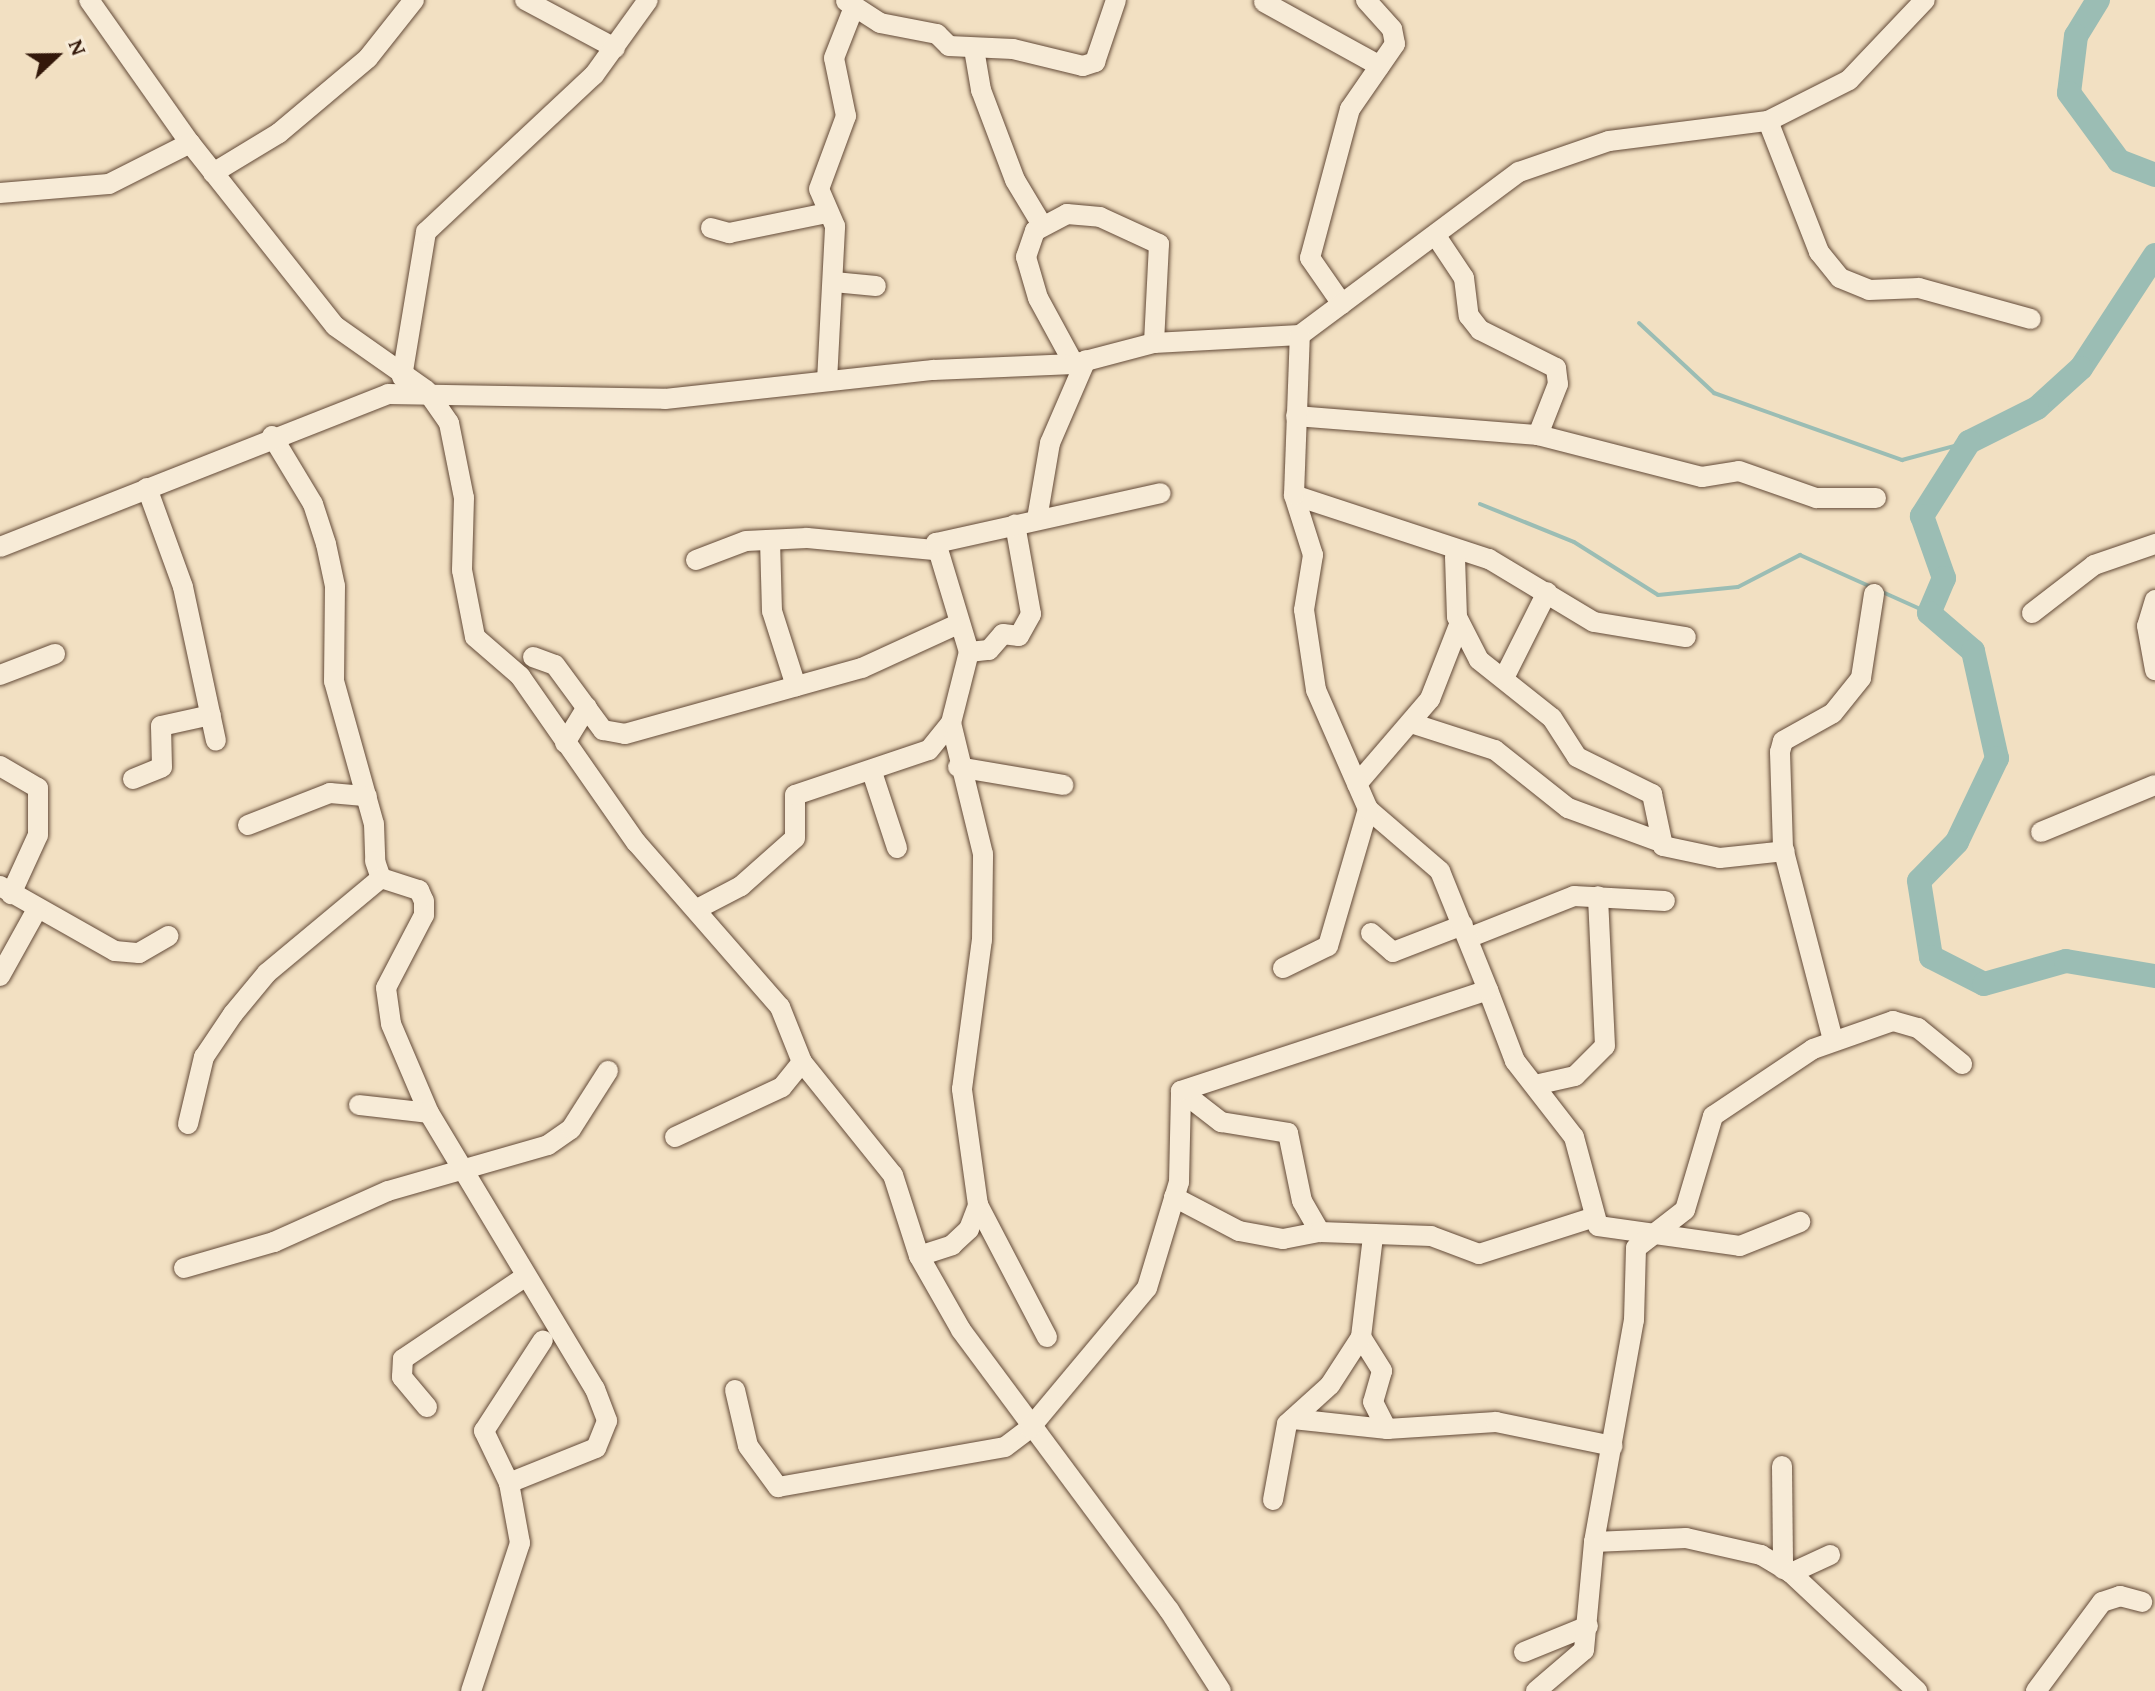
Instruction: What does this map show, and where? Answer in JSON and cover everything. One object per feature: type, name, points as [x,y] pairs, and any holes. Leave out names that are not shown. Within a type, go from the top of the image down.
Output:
[{"type":"street","points":[[89,0],[190,143],[335,326],[402,377],[426,390],[449,423],[464,498],[462,570],[475,637],[520,676],[636,842],[780,1007],[802,1062],[893,1175],[919,1256],[1030,1428],[1169,1610],[1221,1691]]},
{"type":"street","points":[[213,173],[279,133],[368,58],[414,0]]},
{"type":"street","points":[[525,0],[615,48]]},
{"type":"street","points":[[402,377],[426,232],[615,48],[648,0]]},
{"type":"street","points":[[827,381],[835,226],[819,189],[846,116],[834,58],[850,4],[880,23],[974,49],[1091,66],[1116,0]]},
{"type":"street","points":[[1342,304],[1316,275],[1312,243],[1350,109],[1380,66],[1396,36],[1372,8],[1392,0]]},
{"type":"street","points":[[0,547],[352,405],[426,390],[665,399],[827,381],[1080,362],[1154,343],[1300,335],[1519,172],[1573,150],[1768,121],[1849,80],[1925,0]]},
{"type":"street","points":[[1264,2],[1380,66]]},
{"type":"street","points":[[974,49],[981,90],[1015,180],[1042,225]]},
{"type":"street","points":[[1768,121],[1819,252],[1840,278],[1869,290],[1919,288],[1978,300],[2031,319]]},
{"type":"street","points":[[0,193],[109,184],[190,143]]},
{"type":"street","points":[[711,228],[729,233],[827,213]]},
{"type":"street","points":[[1037,519],[1050,443],[1080,362],[1029,269],[1028,241],[1042,225],[1088,213],[1159,244],[1154,343]]},
{"type":"street","points":[[1436,236],[1464,278],[1469,316],[1480,330],[1556,368],[1558,384],[1538,435]]},
{"type":"street","points":[[834,282],[876,286]]},
{"type":"street","points":[[1300,335],[1294,495],[1313,555],[1304,610],[1307,658],[1368,809],[1435,863],[1466,932],[1515,1061],[1574,1137],[1592,1218],[1606,1229],[1740,1246],[1800,1222]]},
{"type":"street","points":[[1296,416],[1538,435],[1702,477],[1739,471],[1816,498],[1876,498]]},
{"type":"street","points":[[272,436],[313,504],[326,544],[338,705],[367,796],[381,878]]},
{"type":"street","points":[[147,488],[183,587],[216,741]]},
{"type":"street","points":[[934,550],[945,537],[1161,493]]},
{"type":"street","points":[[1294,495],[1489,559],[1619,631],[1686,637]]},
{"type":"street","points":[[969,652],[989,650],[1003,634],[1019,636],[1031,614],[1015,524]]},
{"type":"street","points":[[696,560],[770,540],[934,550]]},
{"type":"street","points":[[770,540],[772,611],[796,686]]},
{"type":"street","points":[[2032,613],[2094,565],[2155,544]]},
{"type":"street","points":[[934,550],[969,652],[951,723],[958,767],[983,854],[982,940],[962,1089],[978,1205],[1047,1337]]},
{"type":"street","points":[[1357,784],[1430,699],[1459,625],[1455,557]]},
{"type":"street","points":[[1504,678],[1547,592]]},
{"type":"street","points":[[1833,1040],[1785,851],[1781,745],[1821,723],[1856,685],[1874,594]]},
{"type":"street","points":[[2155,600],[2151,637],[2155,670]]},
{"type":"street","points":[[533,657],[555,665],[603,730],[625,734],[881,662],[958,624]]},
{"type":"street","points":[[1459,625],[1479,660],[1563,730],[1577,757],[1652,794],[1663,817],[1661,842]]},
{"type":"street","points":[[0,675],[55,654]]},
{"type":"street","points":[[565,743],[587,707]]},
{"type":"street","points":[[133,779],[162,767],[161,726],[211,715]]},
{"type":"street","points":[[697,909],[741,886],[795,838],[795,795],[872,772],[929,750],[951,723]]},
{"type":"street","points":[[1411,723],[1495,750],[1568,808],[1661,842],[1707,857],[1785,851]]},
{"type":"street","points":[[0,766],[38,788],[38,835],[6,890],[36,911],[115,951],[139,953],[168,936]]},
{"type":"street","points":[[958,767],[1063,785]]},
{"type":"street","points":[[872,772],[897,848]]},
{"type":"street","points":[[2041,832],[2155,785]]},
{"type":"street","points":[[248,825],[330,793],[367,796]]},
{"type":"street","points":[[1283,968],[1328,946],[1368,809]]},
{"type":"street","points":[[381,878],[419,890],[424,901],[424,915],[386,988],[391,1024],[429,1113],[523,1278],[595,1389],[608,1430],[596,1448],[509,1483]]},
{"type":"street","points":[[188,1124],[204,1057],[233,1014],[267,973],[381,878]]},
{"type":"street","points":[[1535,1085],[1575,1076],[1605,1046],[1598,896]]},
{"type":"street","points":[[1371,933],[1393,952],[1466,932],[1539,906],[1598,896],[1665,901]]},
{"type":"street","points":[[0,976],[36,911]]},
{"type":"street","points":[[1181,1091],[1488,990]]},
{"type":"street","points":[[1536,1691],[1579,1658],[1588,1626],[1594,1542],[1634,1320],[1636,1248],[1646,1235],[1685,1210],[1713,1116],[1833,1040],[1907,1024],[1962,1064]]},
{"type":"street","points":[[675,1137],[782,1087],[802,1062]]},
{"type":"street","points":[[184,1268],[274,1242],[388,1191],[464,1174],[548,1145],[571,1129],[608,1071]]},
{"type":"street","points":[[735,1390],[748,1446],[778,1487],[917,1457],[993,1451],[1030,1428],[1147,1288],[1174,1197],[1181,1091]]},
{"type":"street","points":[[1181,1091],[1221,1122],[1288,1133],[1302,1201],[1320,1232]]},
{"type":"street","points":[[359,1105],[429,1113]]},
{"type":"street","points":[[1174,1197],[1239,1231],[1283,1239],[1320,1232],[1373,1237],[1431,1236],[1493,1254],[1592,1218]]},
{"type":"street","points":[[919,1256],[952,1245],[978,1205]]},
{"type":"street","points":[[1273,1500],[1293,1419],[1330,1385],[1361,1337],[1373,1237]]},
{"type":"street","points":[[427,1407],[402,1377],[403,1359],[523,1278]]},
{"type":"street","points":[[1361,1337],[1382,1371],[1373,1402],[1387,1429]]},
{"type":"street","points":[[471,1691],[520,1543],[509,1483],[484,1431],[543,1340]]},
{"type":"street","points":[[1293,1419],[1387,1429],[1466,1419],[1613,1446]]},
{"type":"street","points":[[1782,1466],[1787,1571]]},
{"type":"street","points":[[1594,1542],[1735,1545],[1787,1571],[1917,1691]]},
{"type":"street","points":[[1787,1571],[1830,1555]]},
{"type":"street","points":[[2036,1691],[2102,1602],[2120,1596],[2142,1602]]},
{"type":"street","points":[[1524,1652],[1588,1626]]},
{"type":"waterway","points":[[2098,0],[2076,36],[2069,93],[2119,161],[2155,175]]},
{"type":"waterway","points":[[2155,255],[2081,368],[2037,408],[1969,442],[1922,516],[1944,578],[1929,613],[1973,651],[1997,758],[1957,842],[1919,881],[1931,957],[1984,984],[2066,961],[2155,976]]},
{"type":"waterway","points":[[1639,323],[1714,393],[1902,460],[1969,442]]},
{"type":"waterway","points":[[1480,504],[1574,542],[1658,595],[1738,587],[1800,555],[1929,613]]}]
